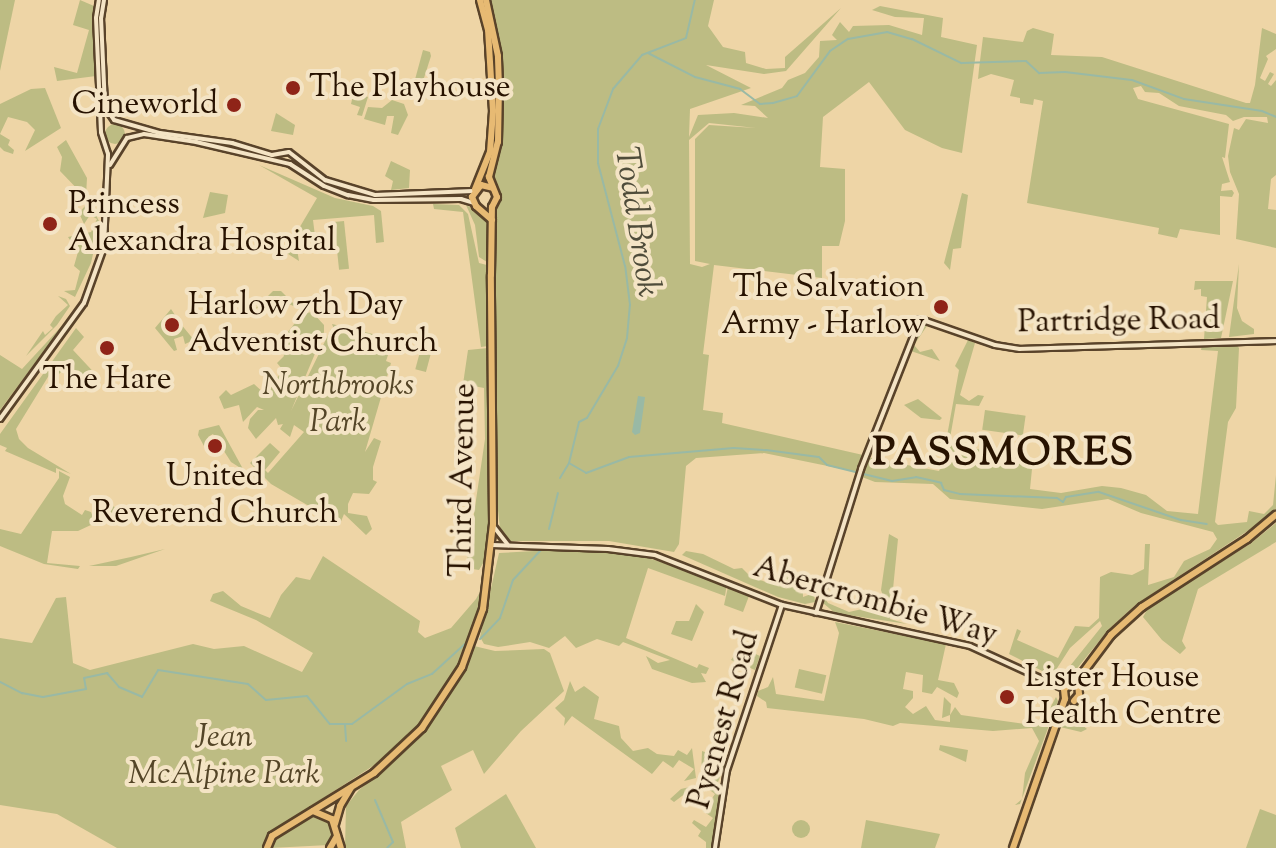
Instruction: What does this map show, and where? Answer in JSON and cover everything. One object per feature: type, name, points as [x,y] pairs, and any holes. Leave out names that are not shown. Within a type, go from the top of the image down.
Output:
[{"type":"main road","points":[[483,0],[498,56],[498,142],[489,177],[497,197],[492,207],[484,209]]},
{"type":"main road","points":[[483,0],[493,111],[490,152],[474,190],[474,203],[484,209],[492,220]]},
{"type":"main road","points":[[474,190],[485,185],[493,188]]},
{"type":"main road","name":"Third Avenue","points":[[267,848],[272,836],[351,788],[410,741],[452,685],[473,641],[483,609],[493,524],[492,207]]},
{"type":"main road","points":[[1013,848],[1064,694],[1074,687],[1111,635],[1141,608],[1247,539],[1276,515]]},
{"type":"main road","points":[[1062,707],[1079,695],[1074,687]]},
{"type":"main road","points":[[1064,694],[1074,701]]},
{"type":"main road","name":"Third Avenue","points":[[335,824],[337,811],[351,788]]},
{"type":"main road","points":[[310,811],[322,812],[335,824],[341,848]]},
{"type":"main road","points":[[330,848],[337,836]]},
{"type":"street","points":[[102,0],[105,107],[114,120],[125,125],[232,143],[272,155],[289,152],[325,180],[384,197],[474,190]]},
{"type":"street","points":[[0,419],[72,323],[94,285],[107,226],[107,145],[102,137],[96,32],[102,0]]},
{"type":"street","points":[[103,127],[114,120]]},
{"type":"street","points":[[125,125],[127,138]]},
{"type":"street","points":[[108,171],[119,146],[127,138],[144,134],[196,142],[290,164],[324,186],[348,195],[461,199],[474,203]]},
{"type":"street","points":[[107,145],[119,146]]},
{"type":"street","points":[[290,164],[294,157]]},
{"type":"street","name":"Partridge Road","points":[[816,613],[861,469],[920,319],[995,345],[1020,349],[1276,341]]},
{"type":"street","points":[[493,524],[508,545]]},
{"type":"street","name":"Abercrombie Way","points":[[492,545],[620,550],[655,555],[782,605],[970,646],[1055,686],[1064,694]]},
{"type":"street","name":"Pyenest Road","points":[[715,848],[727,770],[782,605]]},
{"type":"green space","points":[[0,0],[15,0],[0,71]]},
{"type":"green space","points":[[80,0],[94,6],[96,76],[57,81],[54,67],[77,73],[89,30],[73,25]]},
{"type":"green space","points":[[490,0],[714,0],[708,26],[723,47],[745,52],[746,63],[766,69],[785,68],[785,57],[841,8],[786,71],[764,74],[706,65],[751,88],[690,109],[689,137],[698,115],[734,113],[768,118],[755,106],[741,105],[782,88],[788,80],[805,73],[819,57],[820,41],[837,40],[832,35],[840,22],[849,32],[853,26],[889,25],[922,35],[924,18],[895,17],[872,10],[880,6],[943,18],[941,37],[977,45],[962,153],[942,148],[905,130],[869,82],[823,117],[820,167],[845,169],[845,221],[839,246],[822,246],[822,278],[714,265],[703,354],[709,355],[703,410],[723,413],[722,423],[863,455],[857,472],[764,453],[696,458],[686,466],[679,544],[674,552],[609,541],[506,541],[501,537],[497,502],[495,329],[495,208],[500,197],[493,179],[503,130],[501,47]],"holes":[[[709,123],[756,128],[709,125],[695,139],[695,261],[710,264],[702,267],[690,264],[689,140]]]},
{"type":"green space","points":[[1033,28],[1054,34],[1051,55],[1102,57],[1246,103],[1250,103],[1255,85],[1262,28],[1276,34],[1276,49],[1266,56],[1268,59],[1260,78],[1265,81],[1270,72],[1274,74],[1268,84],[1271,86],[1276,80],[1276,175],[1271,179],[1268,209],[1276,210],[1276,248],[1236,239],[1239,194],[1230,172],[1228,156],[1234,128],[1239,130],[1246,119],[1268,123],[1267,117],[1244,117],[1233,121],[1226,115],[1179,106],[1159,93],[1145,92],[1141,86],[1133,88],[1138,99],[1229,124],[1225,158],[1222,157],[1230,182],[1222,184],[1221,191],[1232,190],[1234,193],[1232,197],[1220,196],[1220,235],[1180,229],[1177,238],[1158,234],[1159,228],[1027,203],[1043,101],[1034,99],[1033,105],[1020,103],[1020,98],[1010,96],[1014,80],[991,74],[978,79],[983,37],[1023,42],[1027,31]]},
{"type":"green space","points":[[423,50],[430,52],[431,56],[417,100],[410,98]]},
{"type":"green space","points":[[45,88],[61,128],[25,151],[35,130],[27,122],[8,117],[0,134],[0,104],[31,89]]},
{"type":"green space","points":[[354,91],[368,97],[362,116],[357,115],[360,107],[351,104]]},
{"type":"green space","points":[[392,100],[404,104],[408,115],[398,135],[391,133],[394,116],[387,116],[385,125],[364,119],[368,107],[382,108]]},
{"type":"green space","points":[[276,113],[295,125],[293,135],[271,131]]},
{"type":"green space","points":[[115,124],[122,127],[125,134],[122,141],[115,144],[108,141],[105,134],[108,127]]},
{"type":"green space","points":[[0,134],[10,140],[8,145],[14,150],[13,154],[0,147]]},
{"type":"green space","points":[[66,140],[87,178],[86,196],[100,223],[91,263],[75,297],[64,291],[75,290],[80,271],[74,266],[78,252],[68,237],[91,232],[97,219],[90,215],[84,224],[79,213],[85,206],[84,196],[60,171],[62,157],[57,147]]},
{"type":"green space","points":[[391,161],[410,170],[409,188],[391,190],[393,181],[385,176]]},
{"type":"green space","points":[[259,165],[335,198],[373,206],[381,211],[384,242],[376,243],[374,215],[313,220],[315,236],[308,237],[308,247],[297,249],[299,261],[285,252],[317,198]]},
{"type":"green space","points":[[210,192],[228,195],[225,213],[203,218]]},
{"type":"green space","points":[[962,193],[968,195],[961,248],[953,249],[950,270],[944,263]]},
{"type":"green space","points":[[433,204],[459,205],[468,214],[479,263],[487,265],[488,346],[481,347],[463,212],[434,209]]},
{"type":"green space","points":[[466,205],[484,215],[487,262],[479,257],[475,225]]},
{"type":"green space","points":[[344,221],[349,269],[339,270],[334,222]]},
{"type":"green space","points":[[1239,264],[1237,308],[1242,321],[1254,329],[1254,334],[1229,337]]},
{"type":"green space","points":[[1195,281],[1233,281],[1221,338],[1204,339],[1207,297],[1201,296],[1201,289],[1194,290]]},
{"type":"green space","points":[[273,291],[281,291],[298,308],[273,297],[253,311]]},
{"type":"green space","points":[[58,296],[66,299],[70,306],[57,325],[26,356],[43,331],[45,335],[53,328],[50,325],[68,305]]},
{"type":"green space","points":[[171,309],[177,318],[166,325],[170,330],[180,323],[194,340],[185,344],[183,336],[174,339],[177,350],[174,351],[155,328]]},
{"type":"green space","name":"Northbrooks Park","points":[[312,312],[324,325],[324,332],[291,411],[331,329],[334,329],[332,324],[385,337],[392,343],[386,361],[391,363],[365,452],[374,438],[381,441],[373,467],[373,480],[377,482],[369,494],[353,493],[348,504],[348,513],[367,516],[372,529],[366,535],[344,514],[340,524],[271,484],[250,463],[270,443],[280,452],[265,470],[268,473],[304,432],[294,425],[290,437],[280,429],[283,424],[278,425],[276,418],[256,439],[248,428],[250,419],[258,410],[264,410],[257,407],[243,422],[239,405],[224,409],[219,397],[226,390],[231,395],[254,384],[265,394],[283,370],[277,363],[284,356],[280,342],[302,314]]},
{"type":"green space","points":[[69,318],[0,410],[0,355],[22,369]]},
{"type":"green space","points":[[926,322],[929,323],[914,345],[920,352],[932,349],[940,361],[911,351],[912,338]]},
{"type":"green space","points":[[76,328],[84,337],[73,350],[101,380],[90,389],[74,377],[61,372],[57,376],[51,372],[16,429],[19,439],[28,448],[71,474],[56,468],[56,473],[5,451],[7,448],[0,445],[0,434]]},
{"type":"green space","points":[[968,340],[975,343],[960,395],[969,401],[978,395],[984,396],[979,406],[956,404],[949,444],[1033,459],[1030,489],[1061,493],[1102,486],[1121,488],[1146,495],[1167,511],[1198,514],[1218,351],[1201,350],[1202,345],[1217,344],[1236,344],[1239,348],[1236,408],[1228,422],[1215,522],[1218,525],[1247,522],[1249,511],[1264,514],[1273,505],[1276,475],[1276,512],[1134,606],[1109,629],[1066,682],[1058,681],[1102,626],[1100,621],[1070,648],[1052,676],[1009,654],[1017,629],[1021,631],[1017,640],[1058,658],[1075,626],[1089,627],[1099,618],[1100,577],[1111,572],[1132,575],[1144,569],[1145,544],[1150,544],[1148,585],[1174,577],[1184,561],[1210,549],[1217,539],[1213,532],[1141,513],[1108,499],[1042,509],[950,499],[933,484],[875,482],[862,477],[870,458],[939,471],[945,454],[936,444],[947,436],[959,370],[955,366]]},
{"type":"green space","points":[[421,348],[432,351],[426,372],[415,369]]},
{"type":"green space","points":[[488,348],[488,534],[485,560],[479,570],[466,568],[485,439],[484,388],[463,384],[468,350]]},
{"type":"green space","points":[[918,399],[942,418],[921,418],[904,405]]},
{"type":"green space","points":[[985,410],[1026,416],[1023,436],[982,430]]},
{"type":"green space","points":[[219,425],[243,469],[231,462],[213,434],[208,437],[211,441],[204,446],[198,435],[199,430]]},
{"type":"green space","points":[[59,471],[70,477],[63,496],[65,504],[82,515],[85,510],[91,512],[94,520],[93,524],[78,531],[52,531],[47,563],[80,566],[78,569],[44,564],[0,546],[0,529],[21,534],[59,478]]},
{"type":"green space","points":[[92,497],[126,512],[126,521],[118,521],[111,514],[105,516],[90,501]]},
{"type":"green space","points":[[1276,523],[1276,542],[1198,589],[1182,641],[1186,648],[1180,654],[1162,640],[1143,617],[1148,608],[1250,544]]},
{"type":"green space","points":[[889,534],[898,539],[890,619],[907,624],[835,613],[823,603],[824,597],[828,603],[849,612],[880,605],[884,599],[881,590]]},
{"type":"green space","points":[[165,549],[116,566],[89,566],[131,557]]},
{"type":"green space","points":[[552,550],[629,552],[727,583],[725,596],[648,568],[626,638],[697,668],[699,664],[709,668],[706,674],[701,673],[706,682],[692,683],[652,669],[646,656],[658,663],[670,660],[623,642],[619,646],[597,639],[576,648],[565,636],[549,648],[530,642],[498,647],[484,644],[480,637],[499,553]]},
{"type":"green space","points":[[686,551],[703,554],[734,569],[742,568],[751,577],[766,582],[787,575],[795,584],[803,582],[803,597],[814,593],[815,602],[805,604],[778,597],[682,555]]},
{"type":"green space","name":"Jean McAlpine Park","points":[[323,556],[420,621],[418,632],[425,638],[451,628],[476,599],[485,583],[473,633],[454,676],[428,717],[390,755],[272,831],[263,848],[117,848],[57,814],[0,805],[0,638],[32,643],[56,598],[66,597],[73,663],[90,670],[193,644],[214,649],[244,646],[302,672],[313,653],[256,620],[210,601],[213,594],[223,591],[241,606],[270,618],[281,595],[296,577],[310,580]]},
{"type":"green space","points":[[728,587],[749,596],[743,612],[724,605]]},
{"type":"green space","points":[[696,604],[704,612],[692,641],[671,634],[676,621],[689,621]]},
{"type":"green space","points":[[835,622],[946,644],[938,680],[954,683],[959,693],[957,698],[937,687],[932,694],[922,692],[923,675],[906,672],[903,689],[913,691],[913,698],[905,707],[913,714],[926,706],[935,720],[950,722],[955,707],[961,715],[1033,725],[1047,714],[1056,697],[1058,701],[1022,798],[1025,773],[1039,741],[1032,728],[993,731],[900,723],[893,726],[864,719],[767,708],[766,702],[757,696],[758,691],[768,687],[773,677],[776,694],[824,701],[839,633]]},
{"type":"green space","points":[[474,646],[495,651],[544,649],[550,653],[564,691],[521,731],[484,774],[473,750],[441,766],[452,790],[401,822],[406,848],[345,848],[346,806],[359,790],[411,745],[446,703]]},
{"type":"green space","points":[[740,647],[760,656],[755,670],[731,660]]},
{"type":"green space","points":[[799,669],[826,675],[822,694],[795,688]]},
{"type":"green space","points":[[570,681],[575,692],[584,686],[599,697],[594,719],[619,726],[621,738],[633,751],[648,748],[657,754],[674,756],[678,750],[687,755],[692,748],[696,778],[684,781],[694,769],[679,760],[673,768],[663,761],[652,774],[572,716],[564,726],[565,718],[555,708],[564,700]]},
{"type":"green space","points":[[944,697],[951,704],[950,715],[942,718]]},
{"type":"green space","points":[[1079,705],[1071,716],[1087,729],[1081,732],[1060,727],[1068,710]]},
{"type":"green space","points":[[940,745],[968,750],[966,762],[939,750]]},
{"type":"green space","points":[[702,751],[713,755],[703,771],[712,780],[727,760],[718,782],[701,777]]},
{"type":"green space","points":[[702,784],[714,787],[719,794],[712,848],[706,848],[706,842],[698,836],[701,831],[692,823],[694,820],[706,827],[713,818],[703,811],[715,794],[707,788],[703,792],[694,787],[674,802],[670,799],[681,789]]},
{"type":"green space","points":[[506,794],[536,848],[461,848],[455,828]]},
{"type":"green space","points":[[1260,809],[1276,815],[1276,848],[1246,848]]},
{"type":"green space","points":[[313,814],[332,823],[335,835],[329,845],[270,848],[275,836]]},
{"type":"green space","points":[[801,820],[810,829],[801,838],[792,829]]},
{"type":"green space","points":[[866,820],[940,834],[935,848],[861,848]]},
{"type":"shaded area","points":[[638,396],[645,397],[640,433],[635,435],[632,432]]},
{"type":"waterway","name":"Todd Brook","points":[[560,478],[569,463],[579,422],[587,418],[618,366],[627,338],[630,305],[625,266],[598,163],[598,129],[613,89],[642,55],[686,38],[695,0]]},
{"type":"waterway","points":[[648,53],[695,77],[740,89],[760,104],[773,103],[797,96],[830,51],[848,39],[887,32],[912,39],[961,63],[1026,61],[1039,73],[1065,72],[1132,80],[1184,99],[1262,111],[1276,117]]},
{"type":"waterway","points":[[569,463],[586,473],[629,457],[734,448],[766,450],[819,457],[827,465],[892,481],[916,477],[941,483],[944,490],[960,494],[1057,498],[1063,502],[1066,497],[1099,492],[1181,520],[1207,524]]},
{"type":"waterway","name":"Todd Brook","points":[[549,529],[558,493]]},
{"type":"waterway","points":[[480,639],[500,618],[513,580],[541,550]]},
{"type":"waterway","points":[[0,682],[22,693],[43,697],[86,689],[84,678],[107,673],[119,687],[142,697],[158,670],[248,684],[266,700],[307,696],[330,724],[352,724],[407,684],[432,674],[467,642]]},
{"type":"waterway","points":[[345,725],[346,741]]},
{"type":"waterway","points":[[375,800],[393,842],[387,848]]},
{"type":"place","name":"The Playhouse","points":[[293,88]]},
{"type":"place","name":"Cineworld","points":[[234,105]]},
{"type":"place","name":"Princess Alexandra Hospital","points":[[50,224]]},
{"type":"place","name":"The Salvation Army - Harlow","points":[[941,307]]},
{"type":"place","name":"Harlow 7th Day Adventist Church","points":[[172,325]]},
{"type":"place","name":"The Hare","points":[[107,348]]},
{"type":"place","name":"United Reverend Church","points":[[215,446]]},
{"type":"place","name":"Lister House Health Centre","points":[[1007,697]]},
{"type":"district","name":"PASSMORES","points":[[1004,455]]}]
